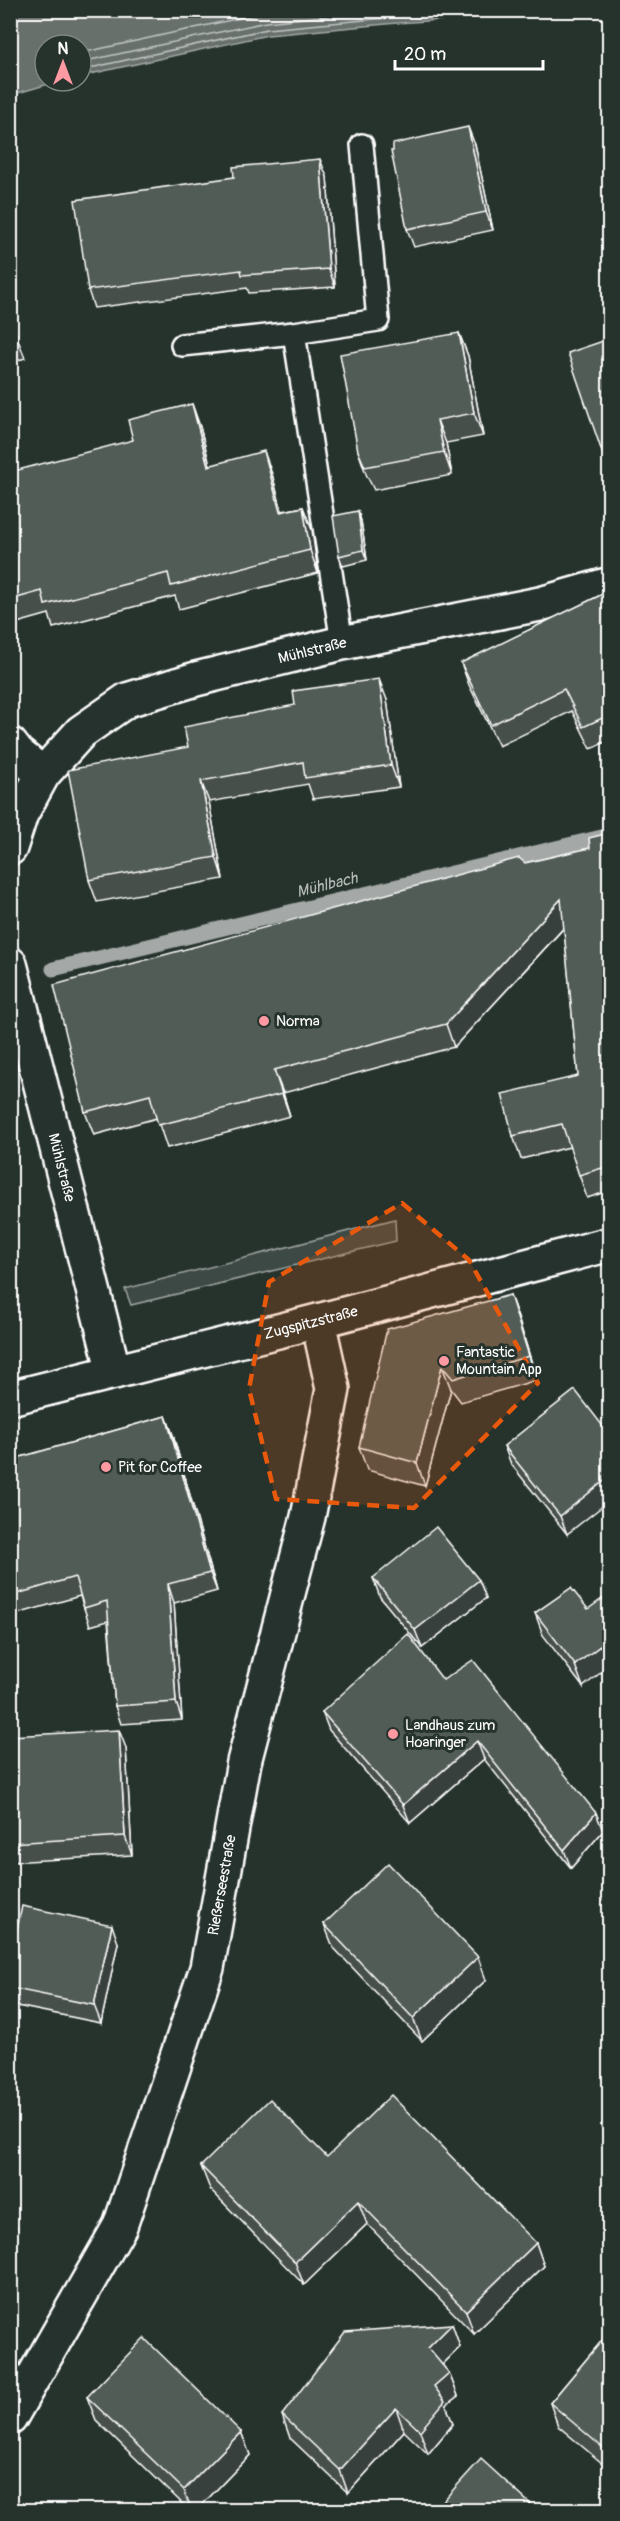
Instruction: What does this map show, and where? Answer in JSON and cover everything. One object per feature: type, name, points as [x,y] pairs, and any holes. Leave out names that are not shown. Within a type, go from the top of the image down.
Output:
[{"type":"street","name":"Mühlstraße","points":[[10,848],[21,814],[43,774],[81,732],[127,700],[196,679],[342,643],[540,604],[609,584]]},
{"type":"street","points":[[10,744],[17,753],[43,774]]},
{"type":"street","name":"Mühlstraße","points":[[10,964],[114,1372]]},
{"type":"street","name":"Zugspitzstraße","points":[[10,1398],[318,1321],[609,1244]]},
{"type":"street","name":"Rießerseestraße","points":[[10,2418],[120,2226],[207,1968],[244,1762],[308,1517],[333,1389],[318,1321]]},
{"type":"lane","points":[[182,345],[294,333],[378,320],[362,145]]},
{"type":"lane","points":[[294,333],[342,643]]},
{"type":"highlighted area","points":[[402,1203],[469,1260],[538,1383],[414,1508],[276,1499],[249,1389],[269,1282]]},
{"type":"shaded area","points":[[395,1219],[396,1241],[131,1305],[125,1289]]},
{"type":"water","points":[[609,10],[609,13],[517,15],[268,35],[93,73],[93,33],[33,33],[33,89],[11,95],[11,11]]},
{"type":"building","points":[[468,127],[486,212],[407,229],[391,151],[393,151],[393,144]]},
{"type":"building","points":[[320,159],[329,269],[242,275],[241,270],[88,290],[75,200],[234,177],[233,167]]},
{"type":"building","points":[[10,319],[17,334],[10,337]]},
{"type":"building","points":[[459,333],[474,413],[437,420],[444,452],[365,467],[358,451],[340,354]]},
{"type":"building","points":[[609,339],[609,446],[601,449],[568,353]]},
{"type":"building","points":[[192,404],[208,466],[264,451],[280,512],[303,507],[310,550],[171,586],[168,573],[45,605],[42,591],[10,600],[10,512],[12,511],[10,472],[133,440],[128,420]]},
{"type":"building","points":[[358,511],[363,550],[339,556],[333,516]]},
{"type":"building","points":[[609,591],[609,715],[583,727],[564,689],[491,725],[461,663]]},
{"type":"building","points":[[379,679],[391,765],[305,778],[303,762],[201,781],[216,857],[89,880],[68,770],[188,747],[184,727],[295,705],[293,691]]},
{"type":"building","points":[[609,833],[609,1166],[579,1175],[562,1124],[513,1136],[502,1094],[578,1076],[561,899],[446,1024],[274,1070],[282,1094],[187,1118],[158,1125],[150,1095],[85,1112],[54,985],[519,858],[525,863],[590,848],[589,838]]},
{"type":"building","points":[[510,1295],[529,1356],[453,1379],[442,1366],[417,1463],[359,1447],[387,1329]]},
{"type":"building","points":[[575,1390],[609,1434],[609,1477],[560,1516],[504,1446]]},
{"type":"building","points":[[166,1416],[210,1573],[168,1584],[176,1702],[115,1706],[107,1601],[84,1608],[75,1577],[10,1596],[10,1460]]},
{"type":"building","points":[[436,1527],[479,1580],[415,1630],[373,1578]]},
{"type":"building","points":[[571,1588],[588,1609],[609,1594],[609,1639],[575,1665],[535,1613]]},
{"type":"building","points":[[408,1634],[443,1680],[473,1660],[596,1813],[564,1850],[477,1741],[403,1805],[322,1712]]},
{"type":"building","points":[[119,1730],[125,1836],[10,1843],[10,1736]]},
{"type":"building","points":[[388,1863],[478,1957],[413,2018],[324,1924]]},
{"type":"building","points":[[22,1906],[112,1925],[94,2005],[10,1988],[10,1962]]},
{"type":"building","points":[[391,2095],[536,2243],[466,2311],[358,2201],[295,2262],[201,2166],[270,2099],[327,2157]]},
{"type":"building","points":[[609,2118],[609,2135],[601,2125]]},
{"type":"building","points":[[452,2324],[428,2348],[449,2373],[434,2386],[445,2401],[420,2431],[396,2408],[340,2470],[282,2415],[345,2332]]},
{"type":"building","points":[[609,2332],[609,2453],[550,2403]]},
{"type":"building","points":[[144,2338],[241,2432],[184,2490],[87,2397]]},
{"type":"building","points":[[481,2459],[538,2511],[434,2511]]},
{"type":"waterway","name":"Mühlbach","points":[[53,969],[610,835]]},
{"type":"place","name":"Norma","points":[[264,1021]]},
{"type":"place","name":"Fantastic Mountain App","points":[[444,1361]]},
{"type":"place","name":"Pit for Coffee","points":[[106,1467]]},
{"type":"place","name":"Landhaus zum Hoaringer","points":[[393,1734]]}]
